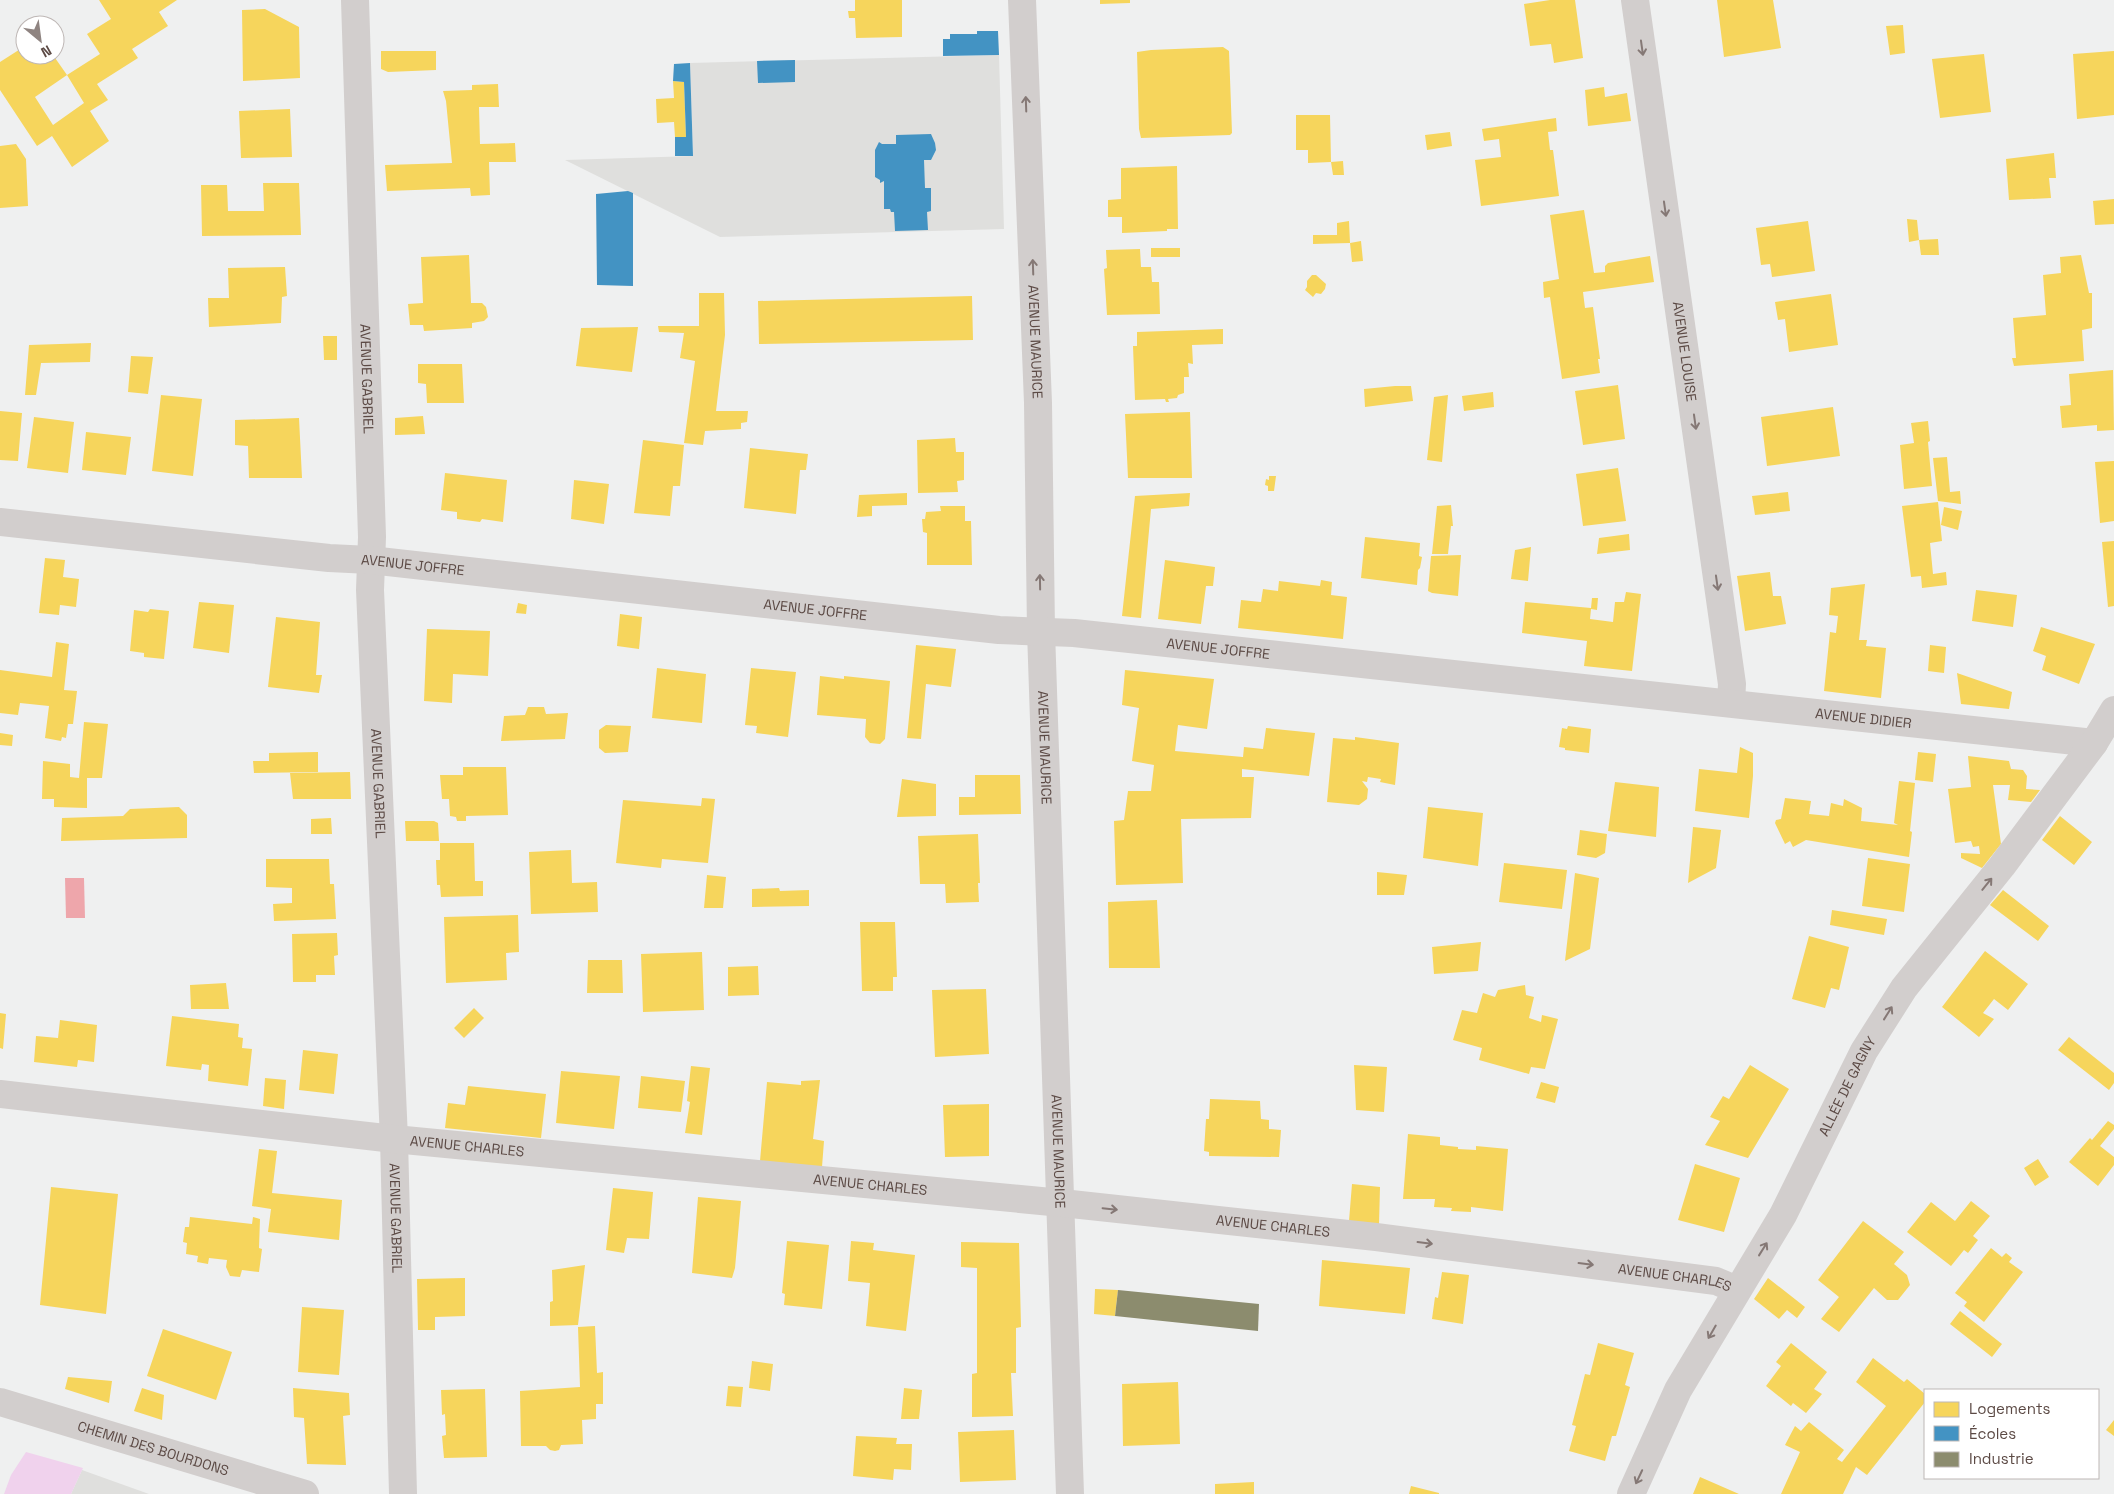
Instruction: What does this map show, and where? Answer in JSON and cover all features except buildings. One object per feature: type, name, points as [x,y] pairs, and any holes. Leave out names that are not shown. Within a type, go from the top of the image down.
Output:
[{"type":"street","name":"AVENUE GABRIEL","points":[[355,0],[372,537],[370,560],[394,1139],[403,1494]]},
{"type":"street","name":"AVENUE MAURICE","points":[[1022,0],[1038,403],[1041,631],[1062,1203],[1070,1494]]},
{"type":"street","name":"AVENUE LOUISE","points":[[1635,0],[1732,684],[1731,703]]},
{"type":"street","name":"AVENUE JOFFRE","points":[[0,522],[329,558],[370,560],[999,630],[1041,631],[1632,693]]},
{"type":"street","name":"AVENUE DIDIER","points":[[1632,693],[2094,743]]},
{"type":"street","name":"ALLÉE DE GAGNY","points":[[1631,1494],[1678,1390],[1783,1215],[1864,1051],[1904,988],[2002,866],[2094,743],[2114,710]]},
{"type":"street","name":"AVENUE CHARLES","points":[[0,1094],[394,1139],[1062,1203],[1376,1237],[1716,1282],[1737,1290]]},
{"type":"street","name":"CHEMIN DES BOURDONS","points":[[0,1402],[305,1494]]},
{"type":"shaded area","points":[[999,55],[1004,229],[720,237],[565,160],[693,156],[690,63]]},
{"type":"shaded area","points":[[65,878],[84,878],[85,918],[66,918]]},
{"type":"shaded area","points":[[26,1452],[83,1468],[71,1494],[4,1494],[11,1475]]},
{"type":"shaded area","points":[[82,1470],[149,1494],[71,1494]]}]
